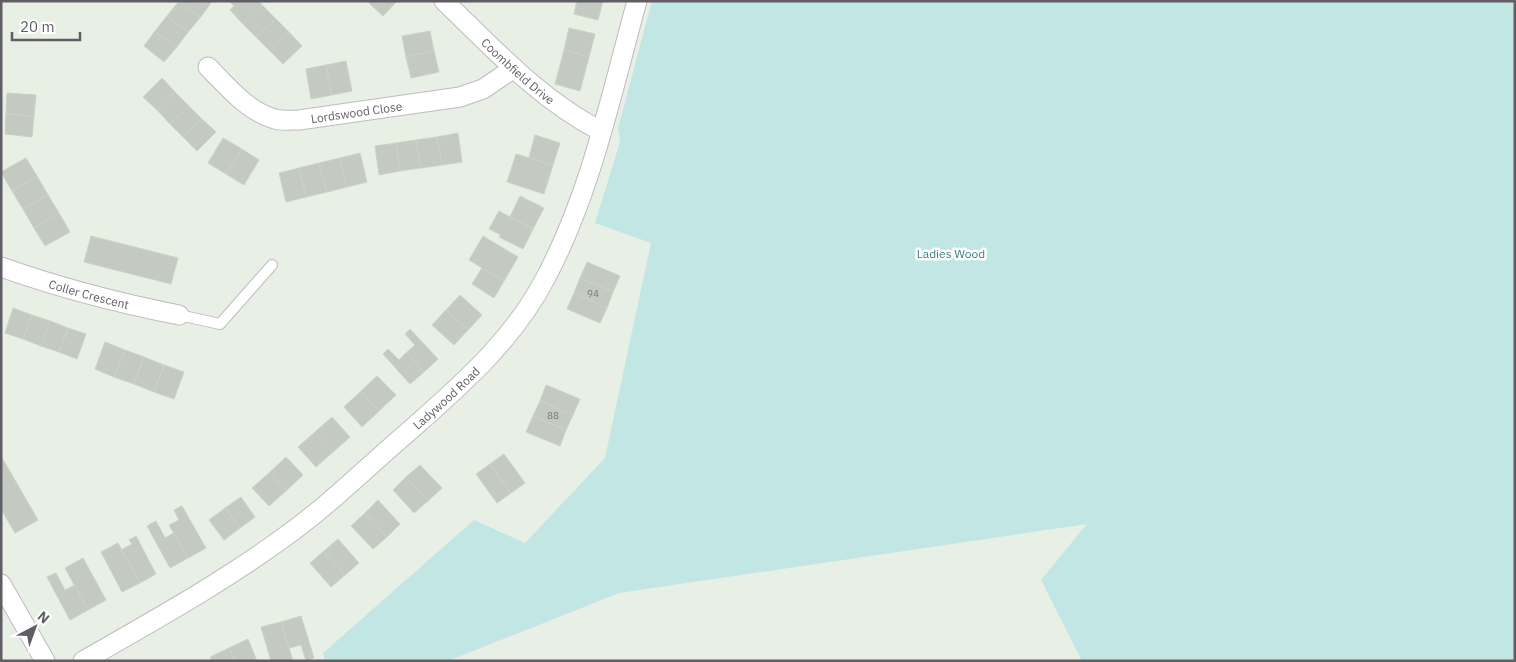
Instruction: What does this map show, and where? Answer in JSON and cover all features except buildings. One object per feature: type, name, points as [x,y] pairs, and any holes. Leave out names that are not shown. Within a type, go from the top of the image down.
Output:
[{"type":"street","name":"Coombfield Drive","points":[[444,1],[543,94],[579,119],[601,131]]},
{"type":"street","name":"Ladywood Road","points":[[83,661],[202,592],[284,538],[314,514],[475,372],[510,334],[544,281],[569,231],[601,131],[637,1]]},
{"type":"street","name":"Lordswood Close","points":[[208,67],[231,91],[253,109],[275,119],[299,120],[460,97],[483,89],[514,68]]},
{"type":"street","name":"Coller Crescent","points":[[1,267],[105,300],[179,315]]},
{"type":"street","points":[[1,584],[45,661]]},
{"type":"lane","points":[[179,315],[220,324],[272,265]]},
{"type":"green space","name":"Ladies Wood","points":[[652,1],[1515,1],[1515,661],[1082,661],[1041,580],[1087,524],[619,593],[448,661],[325,661],[323,653],[474,520],[525,543],[605,458],[651,243],[595,223],[620,142],[618,128]]}]
